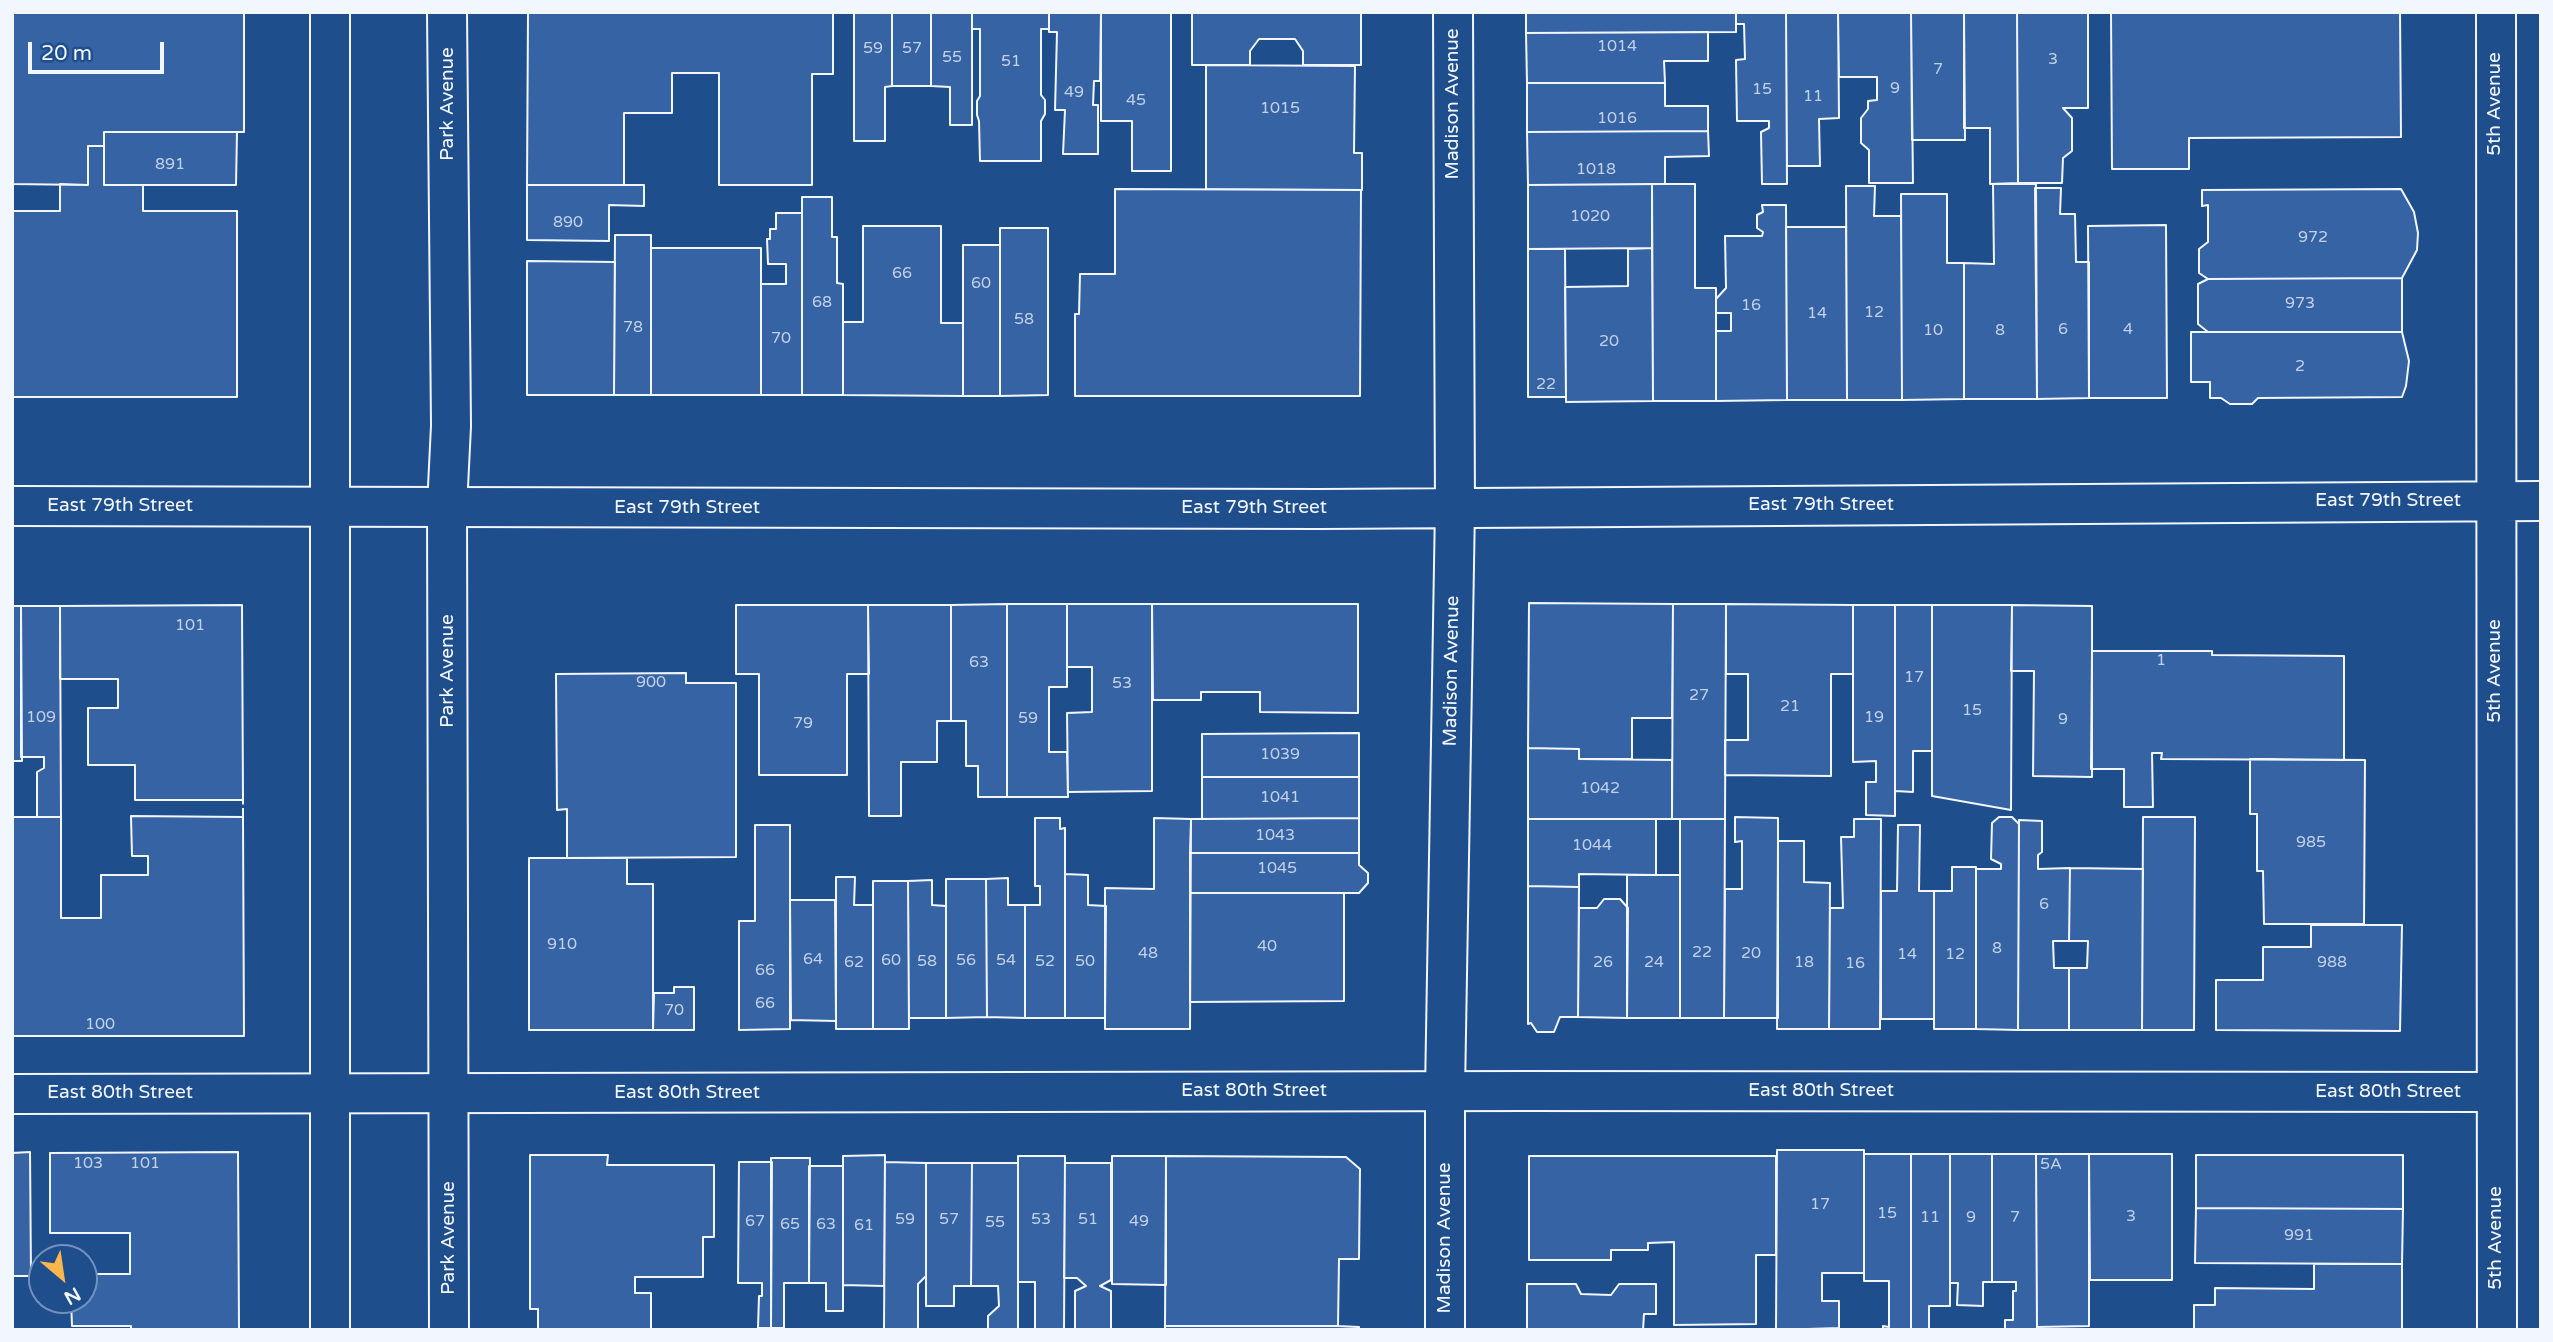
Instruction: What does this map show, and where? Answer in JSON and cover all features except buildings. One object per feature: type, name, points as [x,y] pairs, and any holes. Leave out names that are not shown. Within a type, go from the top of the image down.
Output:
[{"type":"main road","points":[[330,12],[330,1330]]},
{"type":"main road","name":"Park Avenue","points":[[447,12],[451,426],[447,507],[449,1330]]},
{"type":"main road","name":"Madison Avenue","points":[[1445,1330],[1445,1091],[1455,508],[1452,12]]},
{"type":"main road","name":"5th Avenue","points":[[2496,12],[2497,1330]]},
{"type":"main road","name":"East 79th Street","points":[[12,506],[1455,508],[2541,501]]},
{"type":"main road","name":"East 80th Street","points":[[12,1094],[2496,1092]]},
{"type":"fence","points":[[243,800],[243,817]]}]
